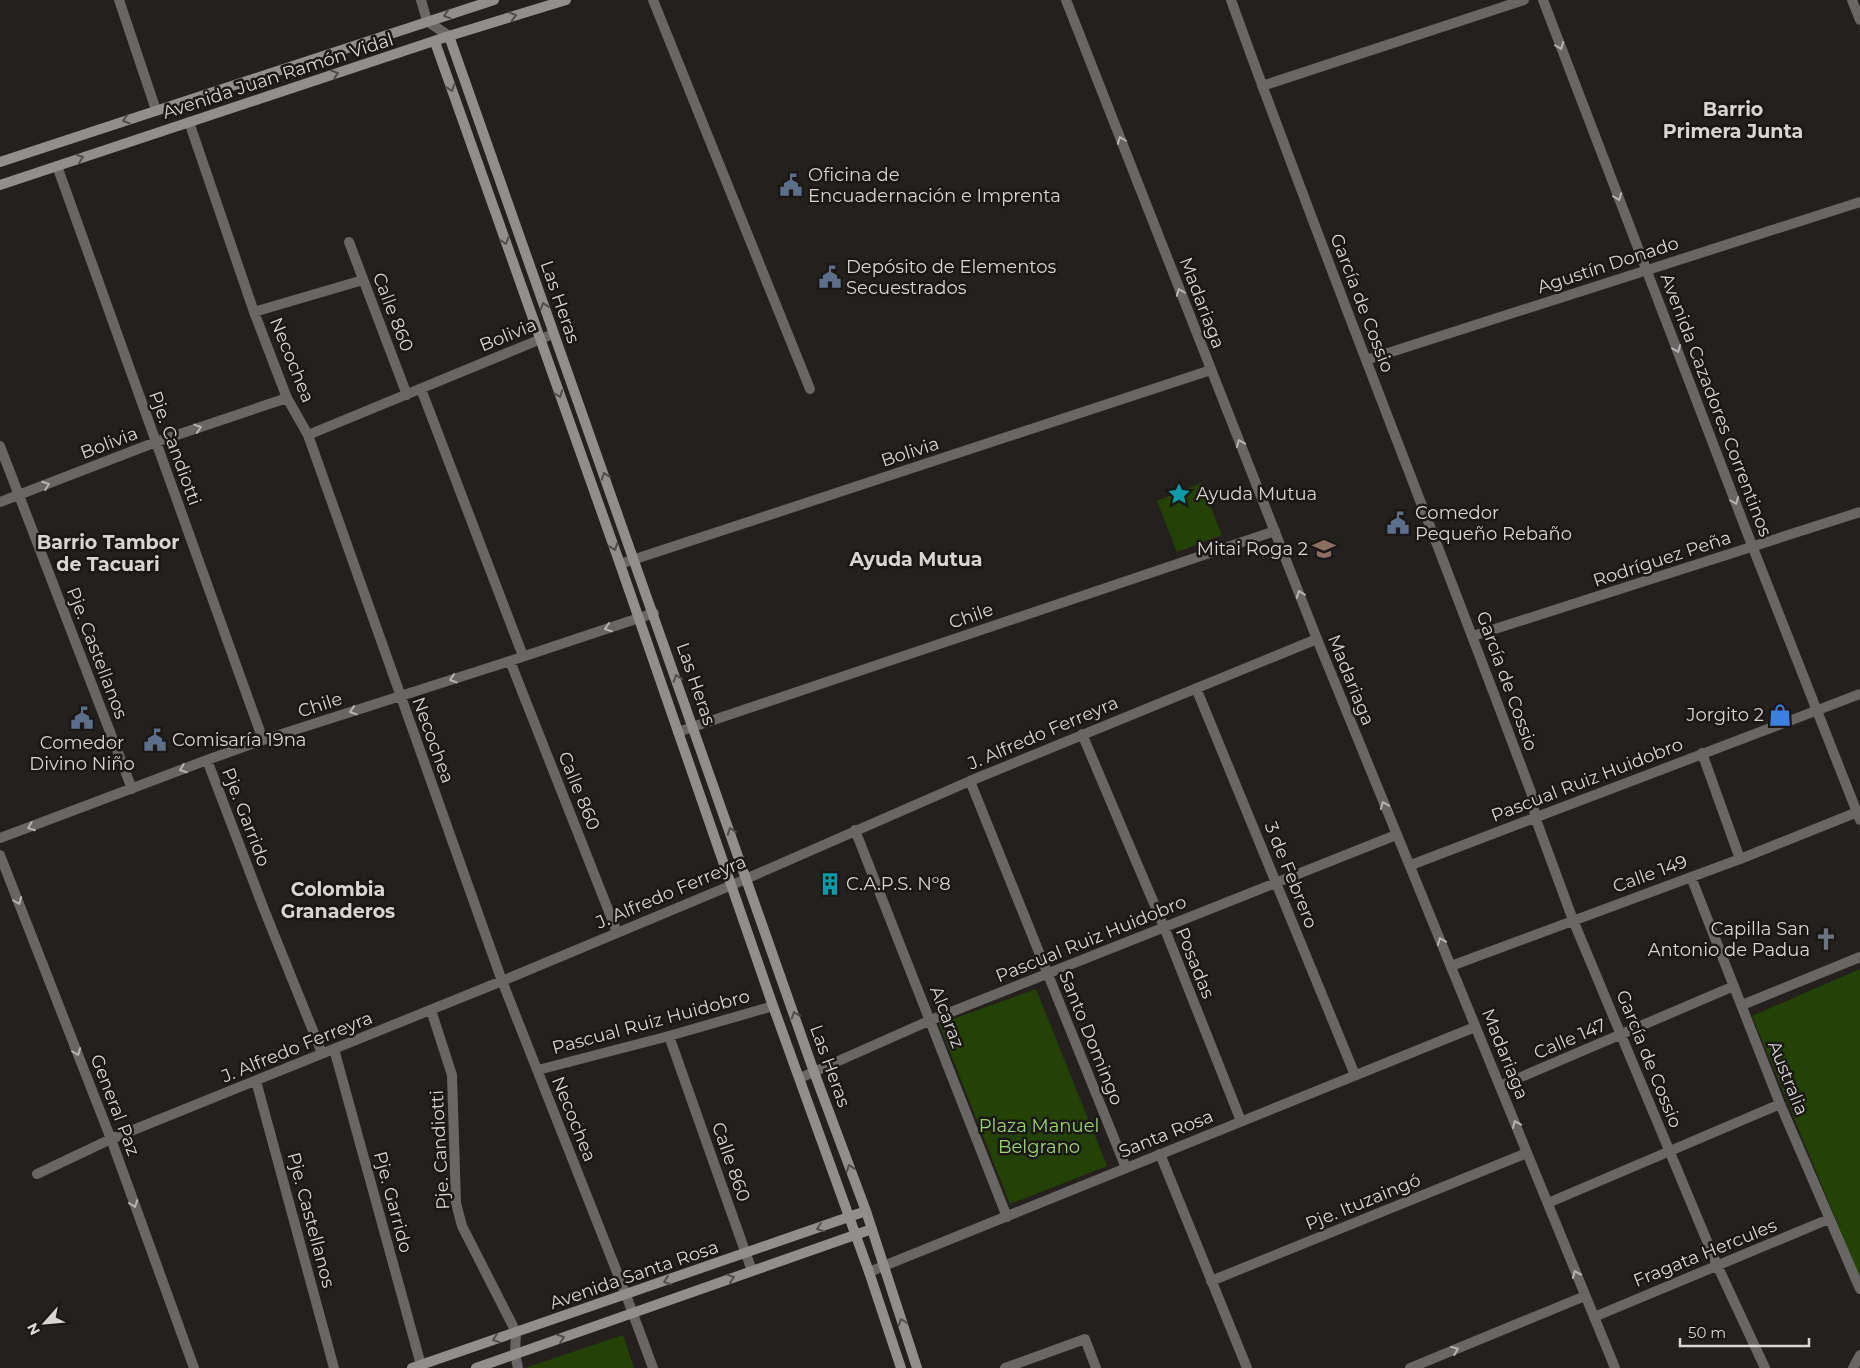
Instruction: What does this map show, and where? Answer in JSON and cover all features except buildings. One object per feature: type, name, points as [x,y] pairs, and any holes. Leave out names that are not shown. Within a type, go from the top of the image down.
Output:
[{"type":"main road","name":"Avenida Juan Ramón Vidal","points":[[0,162],[494,0]]},
{"type":"main road","name":"Avenida Juan Ramón Vidal","points":[[0,185],[449,36],[566,0]]},
{"type":"main road","name":"Las Heras","points":[[449,36],[694,726],[814,1072],[885,1265],[917,1368]]},
{"type":"main road","name":"Las Heras","points":[[435,42],[620,564],[773,1006],[869,1272],[901,1368]]},
{"type":"main road","name":"Avenida Santa Rosa","points":[[417,1366],[866,1211]]},
{"type":"main road","name":"Avenida Santa Rosa","points":[[476,1368],[872,1229]]},
{"type":"street","points":[[119,0],[156,110]]},
{"type":"street","name":"Las Heras","points":[[420,0],[435,42]]},
{"type":"street","points":[[653,0],[810,389]]},
{"type":"street","name":"Madariaga","points":[[1066,0],[1317,639],[1615,1368]]},
{"type":"street","name":"García de Cossio","points":[[1231,0],[1366,360],[1473,636],[1532,795],[1535,817],[1573,920],[1717,1266],[1765,1368]]},
{"type":"street","points":[[1262,86],[1524,0]]},
{"type":"street","name":"Avenida Cazadores Correntinos","points":[[1543,0],[1753,548],[1859,815]]},
{"type":"street","points":[[1852,0],[1860,20]]},
{"type":"street","points":[[427,21],[449,36]]},
{"type":"street","name":"Necochea","points":[[189,122],[254,312],[287,398],[308,435],[502,982],[653,1368]]},
{"type":"street","name":"Pje. Candiotti","points":[[57,166],[263,740]]},
{"type":"street","name":"Agustín Donado","points":[[1366,360],[1860,202]]},
{"type":"street","name":"Calle 860","points":[[348,242],[407,395]]},
{"type":"street","points":[[254,312],[363,280]]},
{"type":"street","name":"Bolivia","points":[[308,435],[554,334]]},
{"type":"street","name":"Bolivia","points":[[620,564],[1211,370]]},
{"type":"street","points":[[421,389],[523,656]]},
{"type":"street","name":"Bolivia","points":[[0,502],[156,442],[287,398]]},
{"type":"street","name":"Pje. Castellanos","points":[[0,446],[132,789]]},
{"type":"street","name":"Rodríguez Peña","points":[[1473,636],[1753,548],[1860,512]]},
{"type":"street","name":"Chile","points":[[678,732],[1275,531]]},
{"type":"street","name":"Chile","points":[[0,838],[263,740],[654,613]]},
{"type":"street","name":"J. Alfredo Ferreyra","points":[[37,1174],[111,1139],[502,982],[732,885],[970,781],[1317,639]]},
{"type":"street","name":"Calle 860","points":[[510,661],[617,932]]},
{"type":"street","name":"3 de Febrero","points":[[1196,688],[1355,1074]]},
{"type":"street","name":"Pascual Ruiz Huidobro","points":[[1411,866],[1860,694]]},
{"type":"street","name":"Posadas","points":[[1082,734],[1164,927],[1240,1121]]},
{"type":"street","points":[[1702,753],[1740,859]]},
{"type":"street","name":"Pje. Garrido","points":[[207,760],[322,1054]]},
{"type":"street","name":"Santo Domingo","points":[[970,781],[1126,1168]]},
{"type":"street","name":"Calle 149","points":[[1451,966],[1859,815]]},
{"type":"street","name":"Alcaraz","points":[[855,830],[1007,1217]]},
{"type":"street","name":"Pascual Ruiz Huidobro","points":[[800,1078],[931,1020],[1396,835]]},
{"type":"street","name":"General Paz","points":[[0,855],[111,1139],[194,1368]]},
{"type":"street","name":"Australia","points":[[1691,877],[1780,1104],[1860,1289]]},
{"type":"street","points":[[1742,1006],[1860,958]]},
{"type":"street","name":"Calle 147","points":[[1500,1086],[1734,986]]},
{"type":"street","name":"Pascual Ruiz Huidobro","points":[[538,1070],[669,1036],[773,1006]]},
{"type":"street","name":"Pje. Candiotti","points":[[431,1010],[452,1075],[456,1203],[462,1226],[516,1332],[515,1354],[518,1368]]},
{"type":"street","name":"Santa Rosa","points":[[869,1272],[1355,1074],[1476,1027]]},
{"type":"street","name":"Calle 860","points":[[669,1036],[752,1271]]},
{"type":"street","name":"Pje. Garrido","points":[[334,1049],[417,1366]]},
{"type":"street","name":"Pje. Castellanos","points":[[256,1081],[334,1368]]},
{"type":"street","points":[[1548,1203],[1780,1104]]},
{"type":"street","name":"Pje. Ituzaingó","points":[[1210,1281],[1527,1153]]},
{"type":"street","points":[[1160,1154],[1210,1281],[1247,1368]]},
{"type":"street","name":"Fragata Hercules","points":[[1594,1316],[1829,1219]]},
{"type":"street","points":[[1410,1368],[1585,1296]]},
{"type":"street","points":[[1005,1368],[1085,1339],[1096,1368]]},
{"type":"street","points":[[1854,1368],[1860,1355]]},
{"type":"green space","points":[[1201,483],[1222,535],[1177,552],[1157,501]]},
{"type":"green space","points":[[1860,969],[1860,1278],[1752,1016]]},
{"type":"green space","name":"Plaza Manuel Belgrano","points":[[1036,989],[1107,1166],[1010,1204],[939,1024]]},
{"type":"green space","points":[[623,1335],[634,1368],[525,1368]]},
{"type":"place","name":"Oficina de Encuadernación e Imprenta","points":[[791,185]]},
{"type":"place","name":"Depósito de Elementos Secuestrados","points":[[830,277]]},
{"type":"place","name":"Ayuda Mutua","points":[[1179,494]]},
{"type":"place","name":"Comedor Pequeño Rebaño","points":[[1398,523]]},
{"type":"place","name":"Mitai Roga 2","points":[[1324,549]]},
{"type":"place","name":"Jorgito 2","points":[[1780,715]]},
{"type":"place","name":"Comedor Divino Niño","points":[[82,718]]},
{"type":"place","name":"Comisaría 19na","points":[[155,740]]},
{"type":"place","name":"C.A.P.S. Nº8","points":[[830,884]]},
{"type":"place","name":"Capilla San Antonio de Padua","points":[[1826,939]]},
{"type":"district","name":"Barrio Primera Junta","points":[[1733,120]]},
{"type":"district","name":"Barrio Tambor de Tacuari","points":[[108,553]]},
{"type":"district","name":"Ayuda Mutua","points":[[916,559]]},
{"type":"district","name":"Colombia Granaderos","points":[[338,900]]}]
